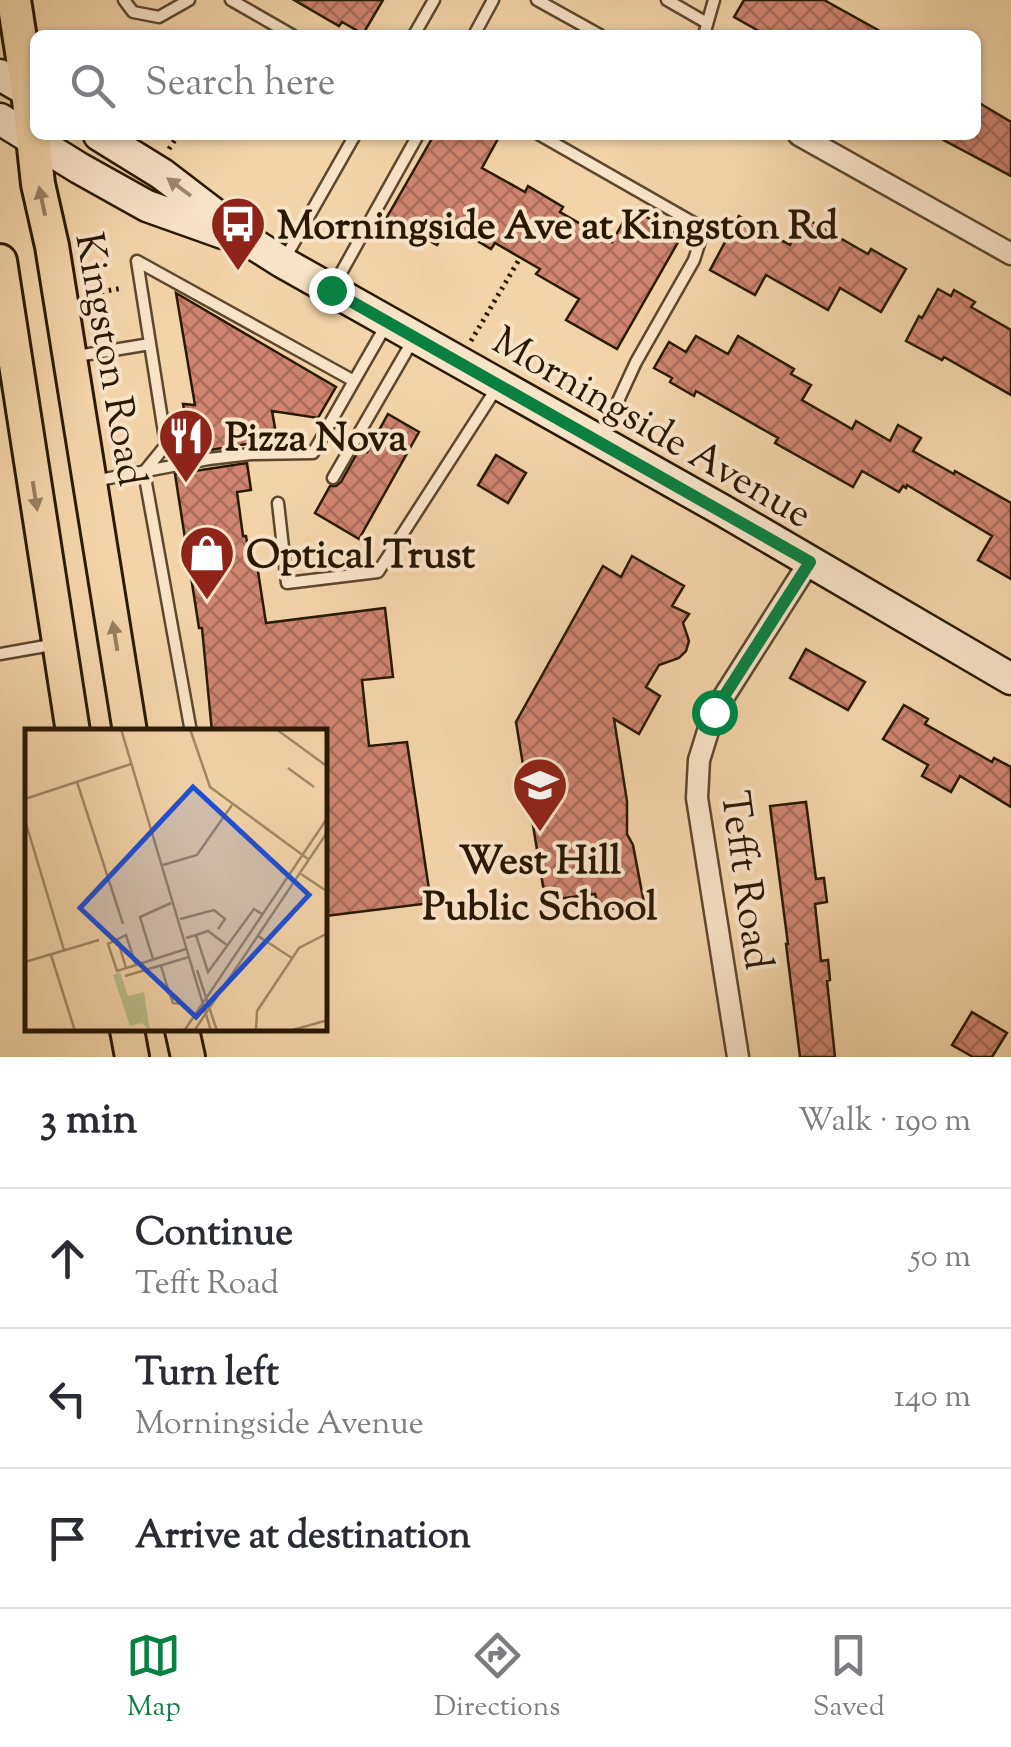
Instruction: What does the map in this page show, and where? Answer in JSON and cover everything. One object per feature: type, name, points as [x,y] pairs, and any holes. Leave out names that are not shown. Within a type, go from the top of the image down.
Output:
[{"type":"main road","name":"Kingston Road","points":[[14,0],[21,87],[30,124]]},
{"type":"main road","name":"Morningside Avenue","points":[[0,119],[30,138]]},
{"type":"main road","name":"Kingston Road","points":[[34,140],[38,184],[52,246],[130,729]]},
{"type":"main road","name":"Morningside Avenue","points":[[34,140],[148,206],[254,245]]},
{"type":"main road","name":"Morningside Avenue","points":[[107,140],[162,174],[282,262],[1011,680]]},
{"type":"main road","points":[[0,261],[72,729]]},
{"type":"main road","points":[[127,1032],[132,1057]]},
{"type":"main road","points":[[182,1032],[188,1057]]},
{"type":"street","points":[[807,140],[1011,254]]},
{"type":"street","name":"Tefft Road","points":[[738,1057],[698,798],[699,760],[714,712],[810,562]]},
{"type":"lane","points":[[124,0],[133,12],[159,17],[189,0]]},
{"type":"lane","points":[[232,0],[283,30]]},
{"type":"lane","points":[[417,30],[434,0]]},
{"type":"lane","points":[[477,30],[493,0]]},
{"type":"lane","points":[[537,0],[591,30]]},
{"type":"lane","points":[[667,0],[705,29],[714,0]]},
{"type":"lane","points":[[282,262],[352,140]]},
{"type":"lane","points":[[331,290],[415,140]]},
{"type":"lane","points":[[549,140],[694,223],[700,240],[694,260],[636,362],[599,441]]},
{"type":"lane","points":[[189,729],[144,472],[166,444],[137,261],[354,382]]},
{"type":"lane","points":[[90,482],[251,454],[313,453],[354,382],[402,329]]},
{"type":"lane","points":[[333,478],[402,329]]},
{"type":"lane","points":[[70,357],[150,344]]},
{"type":"lane","points":[[278,503],[287,583],[378,572],[499,384]]},
{"type":"lane","points":[[0,654],[58,644]]},
{"type":"path","points":[[459,362],[520,258]]},
{"type":"path","points":[[94,293],[141,284]]},
{"type":"building","points":[[294,0],[383,0],[365,30],[356,30],[342,22],[339,26]]},
{"type":"building","points":[[744,0],[824,0],[878,30],[757,30],[734,17]]},
{"type":"building","points":[[981,104],[1011,122],[1011,176],[943,140],[981,140]]},
{"type":"building","points":[[431,140],[497,140],[482,168],[525,192],[528,186],[563,207],[560,212],[612,242],[631,208],[681,237],[617,349],[566,320],[579,299],[536,274],[540,269],[495,243],[491,249],[449,224],[437,245],[387,217]]},
{"type":"building","points":[[739,216],[790,245],[805,218],[868,254],[871,249],[906,269],[881,312],[840,288],[828,310],[766,275],[755,295],[710,270]]},
{"type":"building","points":[[938,289],[951,296],[954,290],[975,302],[971,307],[1011,330],[1011,395],[944,357],[942,360],[906,341]]},
{"type":"building","points":[[176,293],[336,387],[318,418],[272,411],[277,439],[192,453],[183,404],[195,405]]},
{"type":"building","points":[[696,336],[728,354],[738,336],[794,369],[791,374],[811,385],[802,400],[852,429],[856,421],[890,441],[898,425],[921,438],[913,451],[1011,503],[1011,579],[978,560],[992,536],[907,485],[899,492],[862,471],[853,487],[775,443],[778,438],[696,391],[694,396],[670,382],[672,378],[654,368],[669,342],[686,352]]},
{"type":"building","points":[[388,414],[419,432],[359,539],[315,513],[330,486],[341,482],[360,448],[367,452]]},
{"type":"building","points":[[496,455],[526,473],[508,503],[478,485]]},
{"type":"building","points":[[247,463],[251,490],[237,492],[251,566],[257,565],[266,623],[385,608],[393,677],[362,680],[369,746],[407,742],[431,903],[328,916],[328,729],[212,729],[202,628],[175,474]]},
{"type":"building","points":[[632,556],[684,586],[672,606],[689,614],[683,623],[689,641],[679,658],[659,665],[646,687],[660,696],[639,734],[614,719],[627,801],[627,834],[633,845],[644,903],[599,911],[595,894],[550,900],[543,886],[516,722],[603,566],[621,577]]},
{"type":"building","points":[[806,649],[865,682],[848,710],[790,678]]},
{"type":"building","points":[[904,705],[928,719],[925,724],[992,762],[994,758],[1011,767],[1011,807],[960,776],[951,792],[922,776],[928,765],[883,739]]},
{"type":"building","points":[[806,802],[816,879],[824,878],[827,902],[815,904],[821,961],[828,960],[835,1057],[800,1057],[770,806]]},
{"type":"building","points":[[972,1012],[1007,1033],[992,1057],[973,1057],[952,1045]]},
{"type":"place","name":"Morningside Ave at Kingston Rd","points":[[238,273]]},
{"type":"place","name":"Pizza Nova","points":[[186,485]]},
{"type":"place","name":"Optical Trust","points":[[207,602]]},
{"type":"place","name":"West Hill Public School","points":[[540,834]]},
{"type":"route","points":[[331,290],[810,562],[714,712]]}]
